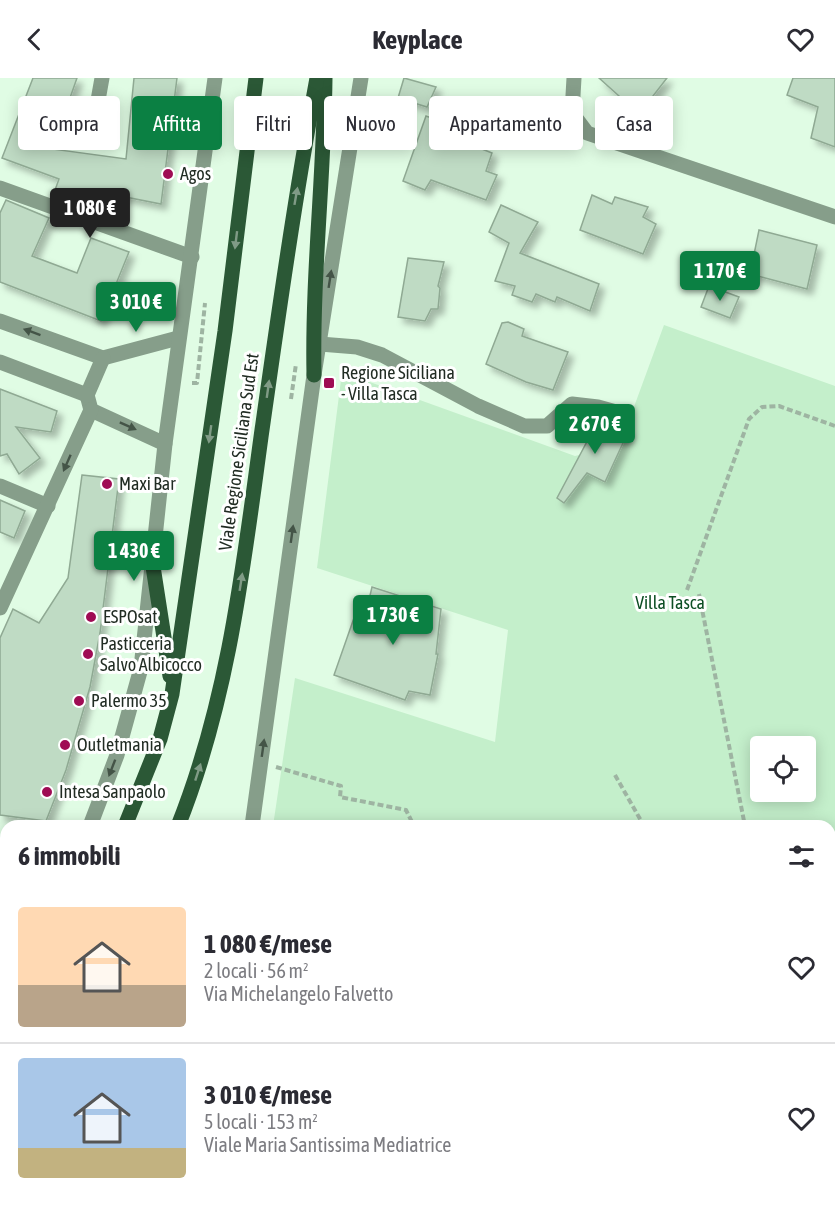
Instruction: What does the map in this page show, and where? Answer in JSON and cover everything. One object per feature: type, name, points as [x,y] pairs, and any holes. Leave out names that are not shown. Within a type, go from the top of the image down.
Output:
[{"type":"main road","name":"Viale Regione Siciliana Sud Est","points":[[127,820],[160,738],[172,694],[225,331],[256,78]]},
{"type":"main road","name":"Viale Regione Siciliana Sud Est","points":[[180,820],[207,743],[227,665],[293,209],[317,78]]},
{"type":"main road","points":[[314,375],[313,305],[324,160],[325,78]]},
{"type":"main road","points":[[152,561],[172,694]]},
{"type":"street","points":[[99,96],[102,78]]},
{"type":"street","points":[[92,820],[117,755],[141,668],[178,338],[192,257],[215,78]]},
{"type":"street","points":[[253,820],[314,375],[361,78]]},
{"type":"street","points":[[574,78],[572,113],[587,134],[835,217]]},
{"type":"street","points":[[0,189],[192,257]]},
{"type":"street","points":[[0,321],[102,358],[178,338]]},
{"type":"street","points":[[320,344],[357,347],[382,355],[478,406],[524,426],[548,426],[572,404],[598,407],[623,414]]},
{"type":"street","points":[[0,608],[48,506],[89,402],[102,358]]},
{"type":"street","points":[[0,363],[89,402],[165,444]]},
{"type":"street","points":[[0,486],[48,506]]},
{"type":"path","points":[[192,383],[197,383],[205,303]]},
{"type":"path","points":[[687,590],[749,418],[762,406],[779,406],[835,426]]},
{"type":"path","points":[[699,594],[744,820]]},
{"type":"path","points":[[260,764],[341,786],[340,797],[406,810],[411,820]]},
{"type":"path","points":[[615,775],[641,820]]},
{"type":"green space","name":"Villa Tasca","points":[[664,325],[835,386],[835,820],[274,820],[295,678],[495,742],[508,630],[317,568],[342,372],[575,456],[620,445]]},
{"type":"building","points":[[33,78],[77,78],[71,96],[26,96]]},
{"type":"building","points":[[134,78],[177,78],[175,96],[132,96]]},
{"type":"building","points":[[404,78],[436,87],[432,96],[429,96],[427,107],[417,104],[417,96],[399,96]]},
{"type":"building","points":[[599,78],[667,78],[653,96],[619,96]]},
{"type":"building","points":[[793,78],[835,78],[835,147],[811,138],[818,107],[787,95]]},
{"type":"building","points":[[132,98],[132,150],[168,150],[161,204],[105,193],[103,208],[55,190],[59,179],[2,158],[18,117],[18,150],[59,150],[126,159]]},
{"type":"building","points":[[426,116],[429,117],[429,150],[484,150],[492,153],[486,171],[497,175],[486,200],[431,180],[425,190],[403,181],[414,150],[417,150],[417,141]]},
{"type":"building","points":[[592,195],[612,204],[615,197],[648,207],[643,217],[656,224],[643,254],[580,230]]},
{"type":"building","points":[[6,200],[49,218],[32,256],[77,273],[91,238],[129,252],[101,321],[0,282],[0,213]]},
{"type":"building","points":[[501,205],[538,222],[520,253],[599,284],[590,311],[557,297],[555,302],[536,294],[532,302],[512,295],[515,286],[495,281],[509,243],[489,232]]},
{"type":"building","points":[[759,230],[817,245],[807,289],[750,274]]},
{"type":"building","points":[[408,258],[444,262],[438,286],[440,288],[438,309],[431,309],[425,321],[398,317]]},
{"type":"building","points":[[709,286],[739,297],[730,318],[701,307]]},
{"type":"building","points":[[508,322],[524,329],[522,336],[568,352],[553,390],[526,382],[486,364],[502,323]]},
{"type":"building","points":[[0,389],[57,411],[51,432],[16,427],[40,458],[19,474],[7,454],[0,456]]},
{"type":"building","points":[[592,416],[628,432],[605,482],[587,473],[564,503],[557,498],[591,434],[585,430]]},
{"type":"building","points":[[82,475],[119,479],[100,633],[90,687],[66,770],[46,820],[0,815],[0,638],[13,609],[39,623],[68,578]]},
{"type":"building","points":[[0,500],[25,511],[14,538],[0,532]]},
{"type":"building","points":[[372,587],[441,609],[436,654],[438,654],[430,695],[409,691],[405,700],[334,675],[354,618],[364,621]]},
{"type":"place","name":"Agos","points":[[168,174]]},
{"type":"place","name":"Regione Siciliana - Villa Tasca","points":[[329,383]]},
{"type":"place","name":"Maxi Bar","points":[[107,484]]},
{"type":"place","name":"ESPOsat","points":[[91,617]]},
{"type":"place","name":"Pasticceria Salvo Albicocco","points":[[88,654]]},
{"type":"place","name":"Palermo 35","points":[[79,701]]},
{"type":"place","name":"Outletmania","points":[[65,745]]},
{"type":"place","name":"Intesa Sanpaolo","points":[[47,792]]}]
